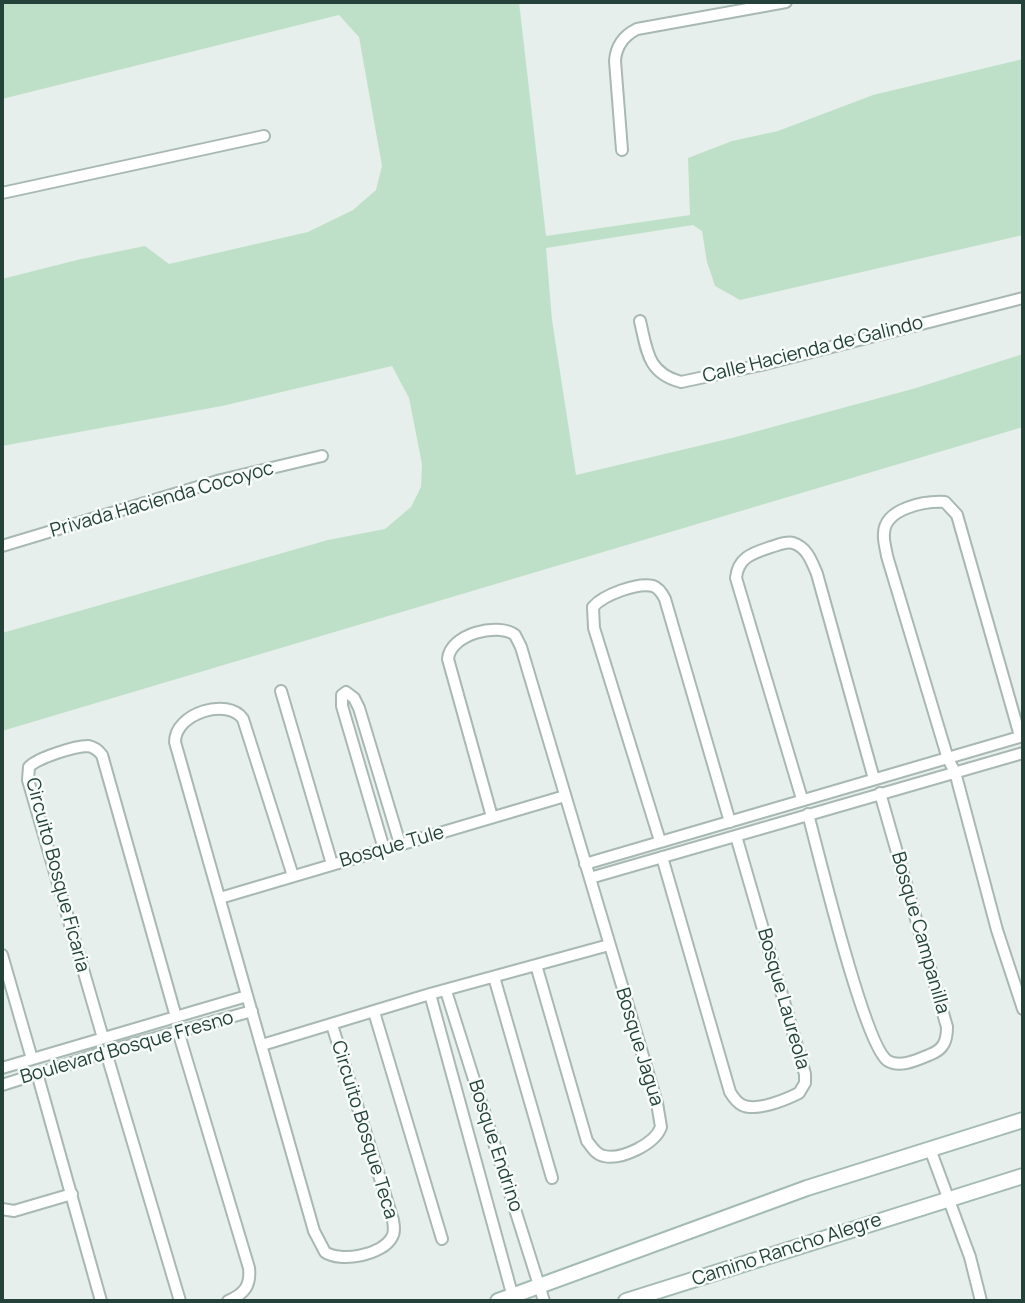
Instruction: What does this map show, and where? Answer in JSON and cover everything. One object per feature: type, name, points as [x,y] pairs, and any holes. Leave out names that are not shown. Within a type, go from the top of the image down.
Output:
[{"type":"street","points":[[622,150],[615,61],[617,48],[624,37],[637,29],[786,2]]},
{"type":"street","points":[[2,193],[264,136]]},
{"type":"street","name":"Calle Hacienda de Galindo","points":[[640,321],[647,355],[657,370],[668,378],[681,382],[761,365],[1023,298]]},
{"type":"street","name":"Privada Hacienda Cocoyoc","points":[[2,547],[221,480],[322,456]]},
{"type":"street","points":[[585,864],[802,799],[948,759],[1022,736],[957,515],[945,502],[934,501],[900,511],[892,515],[883,532],[887,556],[948,759],[955,772],[997,930],[1023,1009]]},
{"type":"street","points":[[802,799],[736,578],[737,569],[750,554],[786,542],[793,543],[806,552],[817,574],[874,779]]},
{"type":"street","points":[[660,841],[594,628],[593,607],[608,594],[650,585],[657,588],[665,599],[730,822]]},
{"type":"street","points":[[492,817],[449,668],[449,651],[465,637],[500,628],[515,635],[521,647],[565,796]]},
{"type":"street","points":[[281,691],[332,864]]},
{"type":"street","points":[[384,849],[342,706],[342,695],[346,692],[354,698],[359,708],[400,844]]},
{"type":"street","points":[[293,876],[240,714],[229,709],[193,715],[178,727],[175,742],[262,1045],[609,945]]},
{"type":"street","name":"Circuito Bosque Ficaria","points":[[103,1038],[28,780],[27,773],[33,763],[50,756],[88,746],[102,755],[176,1017]]},
{"type":"street","points":[[590,878],[1023,753]]},
{"type":"street","name":"Bosque Campanilla","points":[[808,814],[857,995],[872,1037],[882,1056],[889,1062],[910,1062],[940,1050],[947,1038],[947,1027],[880,793]]},
{"type":"street","name":"Bosque Tule","points":[[219,898],[565,796]]},
{"type":"street","name":"Bosque Jagua","points":[[536,965],[587,1141],[598,1154],[605,1156],[617,1156],[651,1142],[661,1127],[657,1103],[565,796]]},
{"type":"street","name":"Bosque Laureola","points":[[662,857],[730,1092],[742,1105],[750,1107],[773,1102],[799,1093],[805,1083],[805,1074],[736,836]]},
{"type":"street","points":[[2,955],[32,1059]]},
{"type":"street","points":[[494,977],[551,1178]]},
{"type":"street","name":"Bosque Endrino","points":[[446,991],[544,1301]]},
{"type":"street","name":"Bosque Endrino","points":[[430,995],[508,1299]]},
{"type":"street","name":"Boulevard Bosque Fresno","points":[[2,1068],[247,996]]},
{"type":"street","name":"Boulevard Bosque Fresno","points":[[2,1085],[106,1052],[252,1011]]},
{"type":"street","points":[[374,1012],[442,1239]]},
{"type":"street","name":"Circuito Bosque Teca","points":[[262,1045],[324,1252],[340,1259],[370,1252],[387,1245],[394,1231],[393,1220],[332,1025]]},
{"type":"street","points":[[178,1031],[249,1268],[248,1287],[228,1301]]},
{"type":"street","points":[[106,1052],[180,1301]]},
{"type":"street","points":[[37,1073],[101,1301]]},
{"type":"street","points":[[508,1299],[539,1285],[807,1188],[1023,1120]]},
{"type":"street","points":[[930,1149],[970,1256],[981,1301]]},
{"type":"street","name":"Camino Rancho Alegre","points":[[625,1301],[1023,1176]]},
{"type":"street","points":[[2,1209],[14,1211],[72,1194]]},
{"type":"green space","points":[[2,2],[519,2],[546,236],[690,215],[688,158],[732,141],[778,131],[873,95],[1023,59],[1023,235],[740,300],[715,286],[707,262],[702,231],[693,225],[546,248],[552,320],[576,475],[732,438],[916,388],[1023,354],[1023,427],[2,731],[2,633],[328,540],[385,529],[411,507],[421,487],[422,464],[409,398],[392,366],[222,406],[2,446],[2,279],[145,246],[169,264],[308,232],[353,210],[376,190],[382,166],[359,37],[339,15],[2,99]]}]
